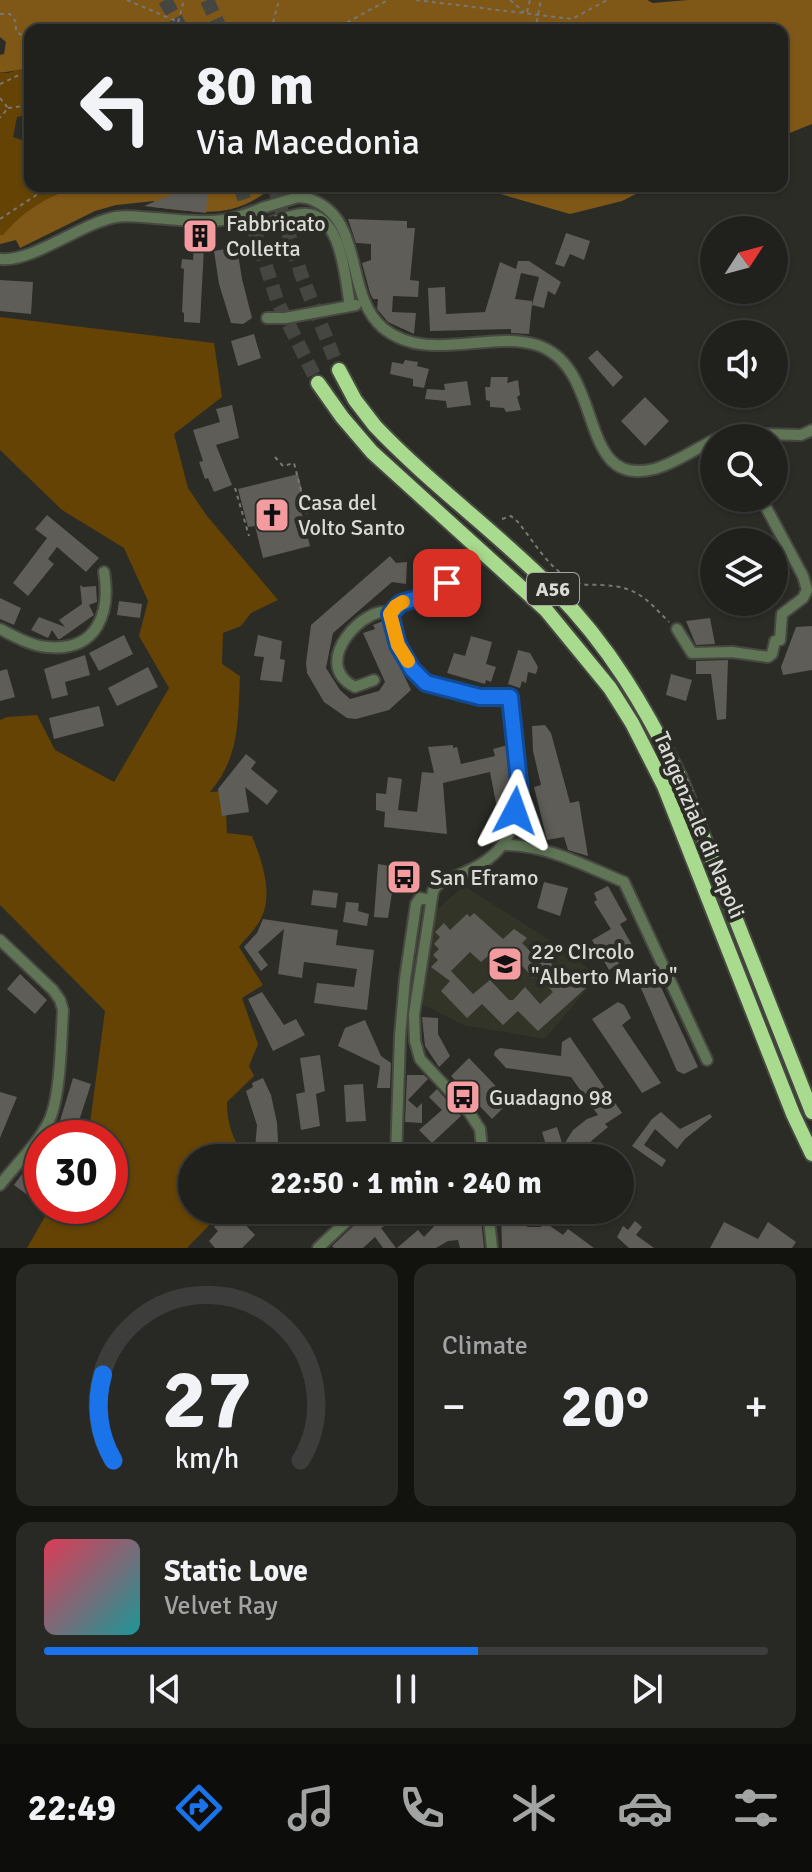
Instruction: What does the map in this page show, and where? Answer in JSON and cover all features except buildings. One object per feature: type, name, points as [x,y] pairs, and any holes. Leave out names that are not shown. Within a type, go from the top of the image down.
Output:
[{"type":"highway","name":"Tangenziale di Napoli","points":[[339,370],[355,400],[395,446],[557,593],[602,645],[662,739],[812,1112]]},
{"type":"highway","name":"Tangenziale di Napoli","points":[[318,383],[372,452],[546,610],[610,688],[647,751],[694,860],[793,1114],[812,1154]]},
{"type":"street","points":[[0,259],[7,260],[33,252],[117,217],[210,222],[235,220],[262,208],[298,197],[307,198],[326,206],[344,230],[365,303],[382,327],[414,343],[529,344],[556,354],[570,369],[582,390],[599,447],[616,464],[630,469],[655,469],[700,447]]},
{"type":"street","points":[[252,229],[303,214],[320,218],[336,237],[350,306]]},
{"type":"street","points":[[267,318],[285,318],[365,303]]},
{"type":"street","points":[[788,435],[801,435],[812,430]]},
{"type":"street","points":[[677,629],[692,653],[732,652],[768,657],[772,654],[775,641],[780,640],[782,614],[803,598],[807,590],[803,576],[769,512]]},
{"type":"street","points":[[0,629],[47,647],[83,640],[98,626],[106,608],[104,572]]},
{"type":"street","points":[[390,614],[401,603],[432,594],[447,583]]},
{"type":"street","points":[[374,680],[355,687],[350,685],[337,669],[336,659],[344,638],[369,616],[380,610],[390,614]]},
{"type":"street","points":[[390,614],[398,645],[412,669],[426,683],[480,697],[510,697],[520,791],[504,845],[485,862],[437,885],[430,900],[414,1014],[415,1041],[420,1059],[469,1112],[480,1129],[482,1144]]},
{"type":"street","points":[[504,845],[527,845],[550,850],[624,882],[707,1060]]},
{"type":"street","points":[[397,1144],[405,979],[416,904],[420,898],[430,900]]},
{"type":"street","points":[[0,940],[56,993],[63,1010],[53,1111],[40,1136],[0,1185]]},
{"type":"street","points":[[318,1248],[344,1224]]},
{"type":"street","points":[[489,1224],[492,1248]]},
{"type":"path","points":[[127,0],[183,24]]},
{"type":"path","points":[[178,22],[184,0]]},
{"type":"path","points":[[273,24],[279,0]]},
{"type":"path","points":[[344,24],[388,0]]},
{"type":"path","points":[[416,0],[572,19],[607,0]]},
{"type":"path","points":[[510,0],[526,14]]},
{"type":"path","points":[[526,14],[530,0]]},
{"type":"path","points":[[536,24],[541,0]]},
{"type":"path","points":[[0,14],[10,14],[16,22],[16,31],[24,37]]},
{"type":"path","points":[[0,84],[24,75]]},
{"type":"path","points":[[0,98],[8,108]]},
{"type":"path","points":[[0,118],[8,108],[24,106]]},
{"type":"path","points":[[0,219],[41,192]]},
{"type":"path","points":[[275,457],[283,466],[294,463],[310,526]]},
{"type":"path","points":[[235,488],[249,536]]},
{"type":"path","points":[[502,519],[511,516],[518,522],[559,573],[580,584],[637,591],[677,629]]},
{"type":"path","points":[[245,522],[251,520]]},
{"type":"shaded area","points":[[0,0],[647,0],[653,3],[812,0],[812,124],[788,134],[788,24],[24,24],[24,69],[8,72],[0,72],[0,55],[4,54],[6,42],[0,37]]},
{"type":"shaded area","points":[[24,68],[24,115],[17,117],[13,137],[24,141],[24,192],[75,192],[21,217],[0,235],[0,72]]},
{"type":"shaded area","points":[[63,192],[266,192],[244,205],[216,212],[152,207],[154,201],[116,205],[95,211],[20,248],[16,240],[0,244],[0,235],[31,209]]},
{"type":"shaded area","points":[[493,192],[640,192],[622,201],[570,214]]},
{"type":"shaded area","points":[[0,317],[214,343],[222,397],[174,434],[188,488],[207,516],[278,600],[251,613],[241,626],[223,633],[222,664],[240,676],[238,723],[227,765],[210,792],[225,791],[227,833],[252,836],[263,868],[266,890],[264,912],[239,947],[263,985],[242,998],[258,1044],[249,1066],[254,1076],[227,1102],[228,1118],[238,1144],[178,1144],[178,1224],[210,1224],[187,1248],[27,1248],[41,1224],[128,1224],[128,1120],[90,1120],[105,1011],[0,905],[0,720],[37,715],[55,750],[114,782],[169,688],[139,636],[148,601],[124,548],[62,510],[0,450]]},
{"type":"shaded area","name":"22° CIrcolo \"Alberto Mario\"","points":[[464,886],[567,951],[598,976],[545,1039],[463,1025],[422,1004],[437,909]]},
{"type":"tunnel","points":[[165,0],[179,24]]},
{"type":"tunnel","points":[[207,0],[218,24]]},
{"type":"tunnel","points":[[242,192],[278,303],[318,383]]},
{"type":"tunnel","points":[[276,192],[301,274],[339,370]]},
{"type":"slow traffic","points":[[403,602],[390,614],[398,645],[408,661]]},
{"type":"place","name":"Fabbricato Colletta","points":[[200,236]]},
{"type":"place","name":"Casa del Volto Santo","points":[[272,515]]},
{"type":"place","name":"San Eframo","points":[[404,877]]},
{"type":"place","name":"22° CIrcolo \"Alberto Mario\"","points":[[505,964]]},
{"type":"place","name":"Guadagno 98","points":[[463,1097]]},
{"type":"route","points":[[447,583],[432,594],[396,606],[390,614],[398,645],[412,669],[426,683],[480,697],[510,697],[520,791],[515,811]]}]
